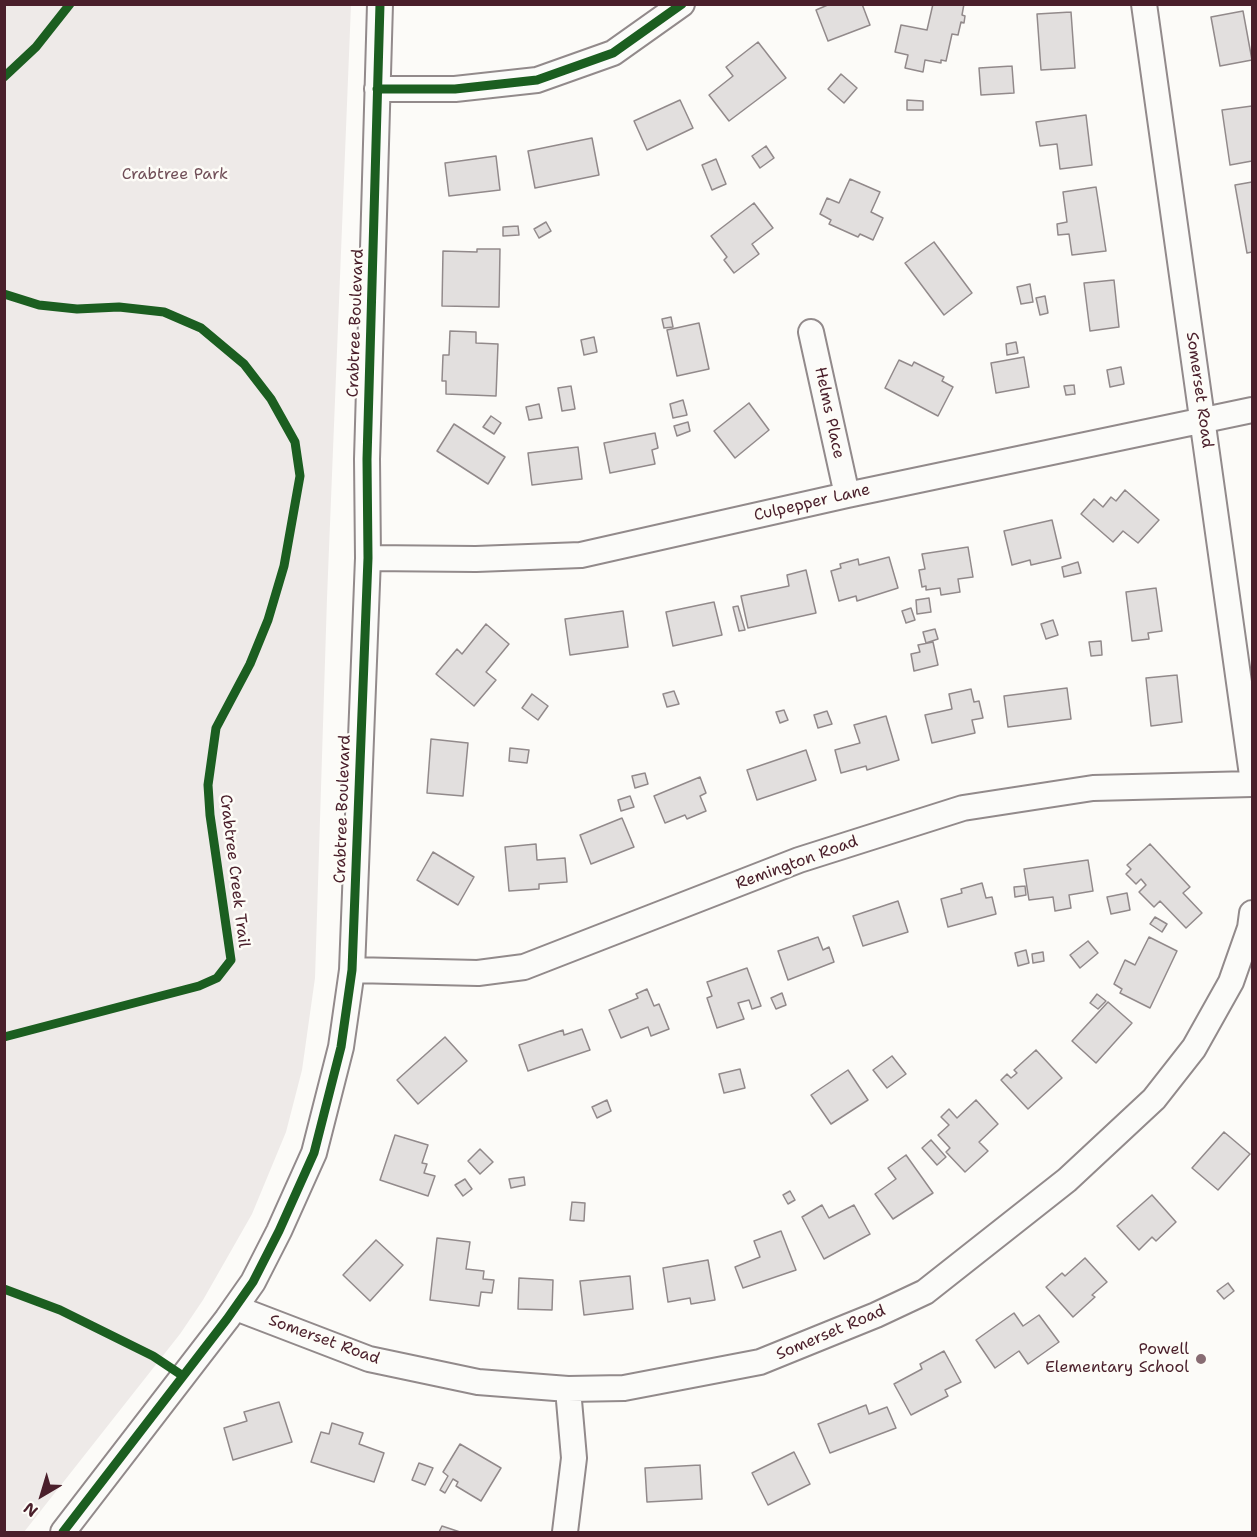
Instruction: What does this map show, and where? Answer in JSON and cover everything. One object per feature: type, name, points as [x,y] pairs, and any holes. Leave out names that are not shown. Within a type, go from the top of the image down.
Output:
[{"type":"street","name":"Crabtree Boulevard","points":[[63,1533],[236,1308],[253,1282],[314,1153],[341,1047],[352,970],[368,558],[368,459],[380,4]]},
{"type":"street","points":[[377,89],[455,89],[537,80],[613,53],[682,4]]},
{"type":"street","name":"Somerset Road","points":[[1144,4],[1252,775]]},
{"type":"street","name":"Helms Place","points":[[811,332],[847,495]]},
{"type":"street","name":"Culpepper Lane","points":[[368,558],[476,559],[581,555],[847,495],[1252,410]]},
{"type":"street","name":"Remington Road","points":[[352,970],[478,973],[524,967],[799,860],[963,808],[1093,788],[1252,784]]},
{"type":"street","name":"Somerset Road","points":[[236,1308],[369,1359],[478,1383],[568,1389],[624,1388],[759,1362],[876,1315],[925,1292],[1067,1180],[1154,1099],[1194,1048],[1231,982],[1250,928],[1252,913]]},
{"type":"street","points":[[565,1533],[574,1458],[568,1389]]},
{"type":"green space","name":"Crabtree Park","points":[[5,4],[351,5],[327,598],[315,978],[302,1070],[286,1132],[252,1214],[203,1300],[180,1334],[24,1532],[4,1532]]},
{"type":"building","points":[[830,4],[862,4],[870,25],[828,41],[816,10]]},
{"type":"building","points":[[933,4],[964,4],[962,15],[965,16],[964,23],[961,22],[958,35],[952,34],[946,61],[941,60],[941,63],[925,60],[923,72],[905,68],[908,55],[895,52],[901,25],[927,30]]},
{"type":"building","points":[[1243,11],[1252,60],[1220,66],[1211,17]]},
{"type":"building","points":[[1071,12],[1075,68],[1041,70],[1037,14]]},
{"type":"building","points":[[758,42],[786,78],[729,121],[709,95],[733,76],[726,67]]},
{"type":"building","points":[[1012,66],[1014,93],[981,95],[979,68]]},
{"type":"building","points":[[841,74],[857,88],[844,103],[828,89]]},
{"type":"building","points":[[680,100],[693,128],[647,150],[634,121]]},
{"type":"building","points":[[907,100],[923,101],[923,110],[907,110]]},
{"type":"building","points":[[1252,106],[1252,161],[1230,165],[1222,110]]},
{"type":"building","points":[[1086,115],[1092,165],[1060,169],[1057,144],[1040,146],[1036,122]]},
{"type":"building","points":[[592,138],[599,175],[535,188],[528,151]]},
{"type":"building","points":[[766,146],[774,158],[760,168],[752,156]]},
{"type":"building","points":[[496,156],[500,190],[449,196],[445,163]]},
{"type":"building","points":[[716,159],[726,184],[712,190],[702,165]]},
{"type":"building","points":[[850,179],[880,192],[871,212],[883,218],[873,240],[860,234],[858,237],[829,224],[831,220],[820,214],[827,198],[839,203]]},
{"type":"building","points":[[1252,182],[1252,252],[1247,253],[1235,185]]},
{"type":"building","points":[[1096,187],[1106,251],[1072,255],[1069,234],[1058,235],[1057,224],[1067,222],[1063,192]]},
{"type":"building","points":[[754,203],[773,228],[752,244],[759,254],[734,273],[724,260],[727,257],[711,236]]},
{"type":"building","points":[[546,222],[551,231],[539,238],[534,229]]},
{"type":"building","points":[[518,226],[519,235],[503,236],[503,227]]},
{"type":"building","points":[[934,242],[972,293],[944,315],[905,263]]},
{"type":"building","points":[[477,249],[500,249],[499,307],[442,306],[443,251],[477,252]]},
{"type":"building","points":[[1114,280],[1119,327],[1090,331],[1084,283]]},
{"type":"building","points":[[1030,284],[1033,302],[1021,304],[1017,287]]},
{"type":"building","points":[[1045,296],[1048,313],[1040,315],[1036,298]]},
{"type":"building","points":[[671,317],[673,327],[664,328],[662,319]]},
{"type":"building","points":[[699,323],[709,369],[677,376],[667,330]]},
{"type":"building","points":[[450,331],[476,332],[476,343],[498,344],[496,396],[446,394],[446,381],[442,381],[443,355],[449,355]]},
{"type":"building","points":[[594,337],[597,352],[584,355],[581,340]]},
{"type":"building","points":[[1016,342],[1018,353],[1007,355],[1006,344]]},
{"type":"building","points":[[1024,357],[1029,387],[996,393],[991,363]]},
{"type":"building","points":[[899,360],[912,366],[914,362],[944,377],[942,381],[953,387],[938,416],[885,388]]},
{"type":"building","points":[[1121,367],[1124,384],[1110,387],[1107,370]]},
{"type":"building","points":[[1074,385],[1075,394],[1066,395],[1064,386]]},
{"type":"building","points":[[571,386],[575,409],[562,411],[558,388]]},
{"type":"building","points":[[683,400],[687,415],[673,418],[670,404]]},
{"type":"building","points":[[749,403],[769,430],[735,458],[714,431]]},
{"type":"building","points":[[539,404],[542,418],[529,420],[526,407]]},
{"type":"building","points":[[491,416],[501,423],[494,434],[483,427]]},
{"type":"building","points":[[688,422],[690,431],[677,436],[674,426]]},
{"type":"building","points":[[454,424],[505,457],[488,484],[437,451]]},
{"type":"building","points":[[655,433],[658,448],[652,450],[655,464],[610,473],[604,443]]},
{"type":"building","points":[[578,447],[582,479],[532,485],[528,453]]},
{"type":"building","points":[[1125,490],[1159,520],[1138,543],[1123,531],[1113,542],[1081,514],[1094,499],[1103,507],[1111,497],[1116,501]]},
{"type":"building","points":[[1052,520],[1061,558],[1031,565],[1030,560],[1012,565],[1004,531]]},
{"type":"building","points":[[968,547],[973,577],[958,579],[960,592],[941,595],[940,588],[926,590],[926,586],[922,587],[919,570],[925,569],[922,554]]},
{"type":"building","points":[[889,557],[898,588],[857,601],[856,596],[839,601],[831,571],[841,568],[840,564],[858,559],[859,565]]},
{"type":"building","points":[[1078,562],[1081,573],[1064,577],[1062,567]]},
{"type":"building","points":[[806,570],[816,613],[748,628],[741,596],[789,586],[787,575]]},
{"type":"building","points":[[1156,588],[1162,631],[1148,633],[1149,639],[1132,641],[1126,592]]},
{"type":"building","points":[[929,598],[931,612],[917,614],[916,600]]},
{"type":"building","points":[[714,602],[722,635],[673,646],[666,612]]},
{"type":"building","points":[[738,606],[745,630],[739,631],[733,607]]},
{"type":"building","points":[[911,608],[915,620],[906,623],[902,611]]},
{"type":"building","points":[[623,611],[628,647],[570,655],[565,619]]},
{"type":"building","points":[[1053,620],[1058,635],[1046,639],[1041,624]]},
{"type":"building","points":[[486,624],[509,644],[486,672],[496,680],[474,706],[436,674],[457,649],[462,654]]},
{"type":"building","points":[[935,629],[938,639],[926,643],[923,632]]},
{"type":"building","points":[[1101,641],[1102,655],[1091,656],[1089,642]]},
{"type":"building","points":[[933,642],[938,665],[914,671],[911,654],[920,652],[918,645]]},
{"type":"building","points":[[1177,675],[1182,722],[1151,726],[1146,678]]},
{"type":"building","points":[[1067,688],[1071,719],[1008,727],[1004,696]]},
{"type":"building","points":[[971,689],[974,702],[979,701],[983,718],[972,720],[975,733],[932,743],[925,715],[952,709],[949,694]]},
{"type":"building","points":[[674,691],[679,704],[667,707],[663,694]]},
{"type":"building","points":[[532,694],[548,706],[538,720],[522,708]]},
{"type":"building","points":[[784,710],[788,720],[780,723],[776,712]]},
{"type":"building","points":[[827,711],[832,724],[818,728],[814,715]]},
{"type":"building","points":[[886,716],[899,760],[867,770],[866,766],[841,773],[835,750],[860,743],[854,725]]},
{"type":"building","points":[[431,739],[468,743],[463,796],[427,793]]},
{"type":"building","points":[[510,748],[529,750],[527,763],[509,761]]},
{"type":"building","points":[[806,750],[816,780],[757,800],[747,770]]},
{"type":"building","points":[[645,773],[648,784],[635,788],[632,776]]},
{"type":"building","points":[[700,777],[706,793],[700,796],[706,811],[687,819],[685,815],[665,823],[654,796]]},
{"type":"building","points":[[630,796],[634,807],[621,811],[618,800]]},
{"type":"building","points":[[622,818],[634,847],[591,864],[580,835]]},
{"type":"building","points":[[536,844],[537,860],[565,858],[567,882],[539,884],[539,889],[509,891],[505,847]]},
{"type":"building","points":[[1150,844],[1190,887],[1183,893],[1202,913],[1186,928],[1160,901],[1154,907],[1139,892],[1146,885],[1141,879],[1136,884],[1126,874],[1131,869],[1127,865]]},
{"type":"building","points":[[433,852],[474,877],[458,905],[417,880]]},
{"type":"building","points":[[1088,860],[1093,891],[1069,895],[1071,908],[1055,911],[1053,897],[1029,900],[1024,869]]},
{"type":"building","points":[[982,883],[986,898],[992,897],[996,914],[948,927],[941,899],[962,893],[961,889]]},
{"type":"building","points":[[1025,886],[1026,895],[1015,897],[1014,887]]},
{"type":"building","points":[[1127,893],[1130,910],[1111,914],[1107,897]]},
{"type":"building","points":[[898,901],[908,932],[863,946],[853,916]]},
{"type":"building","points":[[1155,917],[1167,924],[1162,932],[1150,924]]},
{"type":"building","points":[[818,937],[823,950],[829,947],[834,962],[788,980],[778,951]]},
{"type":"building","points":[[1149,937],[1177,951],[1150,1008],[1120,993],[1122,989],[1114,984],[1125,960],[1135,965]]},
{"type":"building","points":[[1088,941],[1098,953],[1080,968],[1070,955]]},
{"type":"building","points":[[1026,950],[1029,963],[1018,966],[1015,953]]},
{"type":"building","points":[[1043,952],[1044,961],[1033,963],[1032,954]]},
{"type":"building","points":[[747,968],[761,1006],[752,1009],[749,1000],[738,1003],[744,1019],[717,1028],[707,998],[712,996],[707,982]]},
{"type":"building","points":[[647,989],[654,1006],[659,1004],[669,1029],[651,1036],[648,1027],[621,1038],[609,1010],[638,998],[636,994]]},
{"type":"building","points":[[782,993],[786,1005],[776,1009],[771,998]]},
{"type":"building","points":[[1097,994],[1106,1001],[1098,1009],[1090,1003]]},
{"type":"building","points":[[1108,1002],[1132,1023],[1096,1063],[1072,1041]]},
{"type":"building","points":[[582,1029],[590,1050],[528,1071],[519,1045],[563,1030],[564,1035]]},
{"type":"building","points":[[445,1037],[467,1061],[418,1104],[397,1080]]},
{"type":"building","points":[[1036,1050],[1062,1078],[1028,1109],[1001,1080],[1007,1074],[1011,1078],[1017,1073],[1014,1070]]},
{"type":"building","points":[[892,1056],[906,1074],[887,1088],[873,1070]]},
{"type":"building","points":[[740,1069],[745,1088],[724,1093],[719,1074]]},
{"type":"building","points":[[848,1070],[868,1100],[831,1124],[811,1095]]},
{"type":"building","points":[[607,1100],[611,1111],[597,1118],[592,1107]]},
{"type":"building","points":[[976,1100],[998,1124],[979,1142],[988,1151],[965,1172],[946,1152],[950,1148],[938,1135],[949,1125],[941,1117],[949,1109],[957,1118]]},
{"type":"building","points":[[1224,1132],[1250,1154],[1218,1190],[1192,1168]]},
{"type":"building","points":[[395,1135],[428,1145],[422,1163],[427,1164],[424,1173],[435,1176],[428,1196],[380,1180]]},
{"type":"building","points":[[931,1140],[946,1157],[937,1165],[922,1148]]},
{"type":"building","points":[[480,1149],[493,1162],[480,1174],[468,1161]]},
{"type":"building","points":[[906,1155],[933,1193],[893,1219],[875,1194],[896,1179],[888,1168]]},
{"type":"building","points":[[524,1177],[525,1185],[511,1188],[509,1179]]},
{"type":"building","points":[[465,1179],[472,1189],[463,1196],[455,1185]]},
{"type":"building","points":[[790,1191],[795,1200],[788,1204],[783,1195]]},
{"type":"building","points":[[1152,1195],[1176,1222],[1156,1241],[1152,1237],[1139,1250],[1117,1226]]},
{"type":"building","points":[[572,1202],[585,1203],[584,1221],[570,1220]]},
{"type":"building","points":[[822,1205],[829,1218],[854,1205],[870,1234],[824,1259],[802,1217]]},
{"type":"building","points":[[781,1231],[796,1270],[743,1288],[735,1267],[760,1257],[754,1241]]},
{"type":"building","points":[[437,1238],[470,1242],[466,1269],[484,1271],[483,1279],[494,1280],[492,1293],[481,1292],[479,1306],[430,1300]]},
{"type":"building","points":[[376,1240],[403,1265],[370,1301],[343,1275]]},
{"type":"building","points":[[1085,1258],[1107,1282],[1092,1295],[1095,1297],[1073,1317],[1046,1287],[1062,1273],[1065,1276]]},
{"type":"building","points":[[708,1260],[715,1300],[691,1304],[690,1298],[668,1302],[663,1268]]},
{"type":"building","points":[[630,1276],[633,1309],[584,1315],[580,1281]]},
{"type":"building","points":[[519,1278],[553,1280],[552,1310],[518,1309]]},
{"type":"building","points":[[1228,1283],[1234,1291],[1224,1299],[1217,1291]]},
{"type":"building","points":[[1014,1313],[1023,1326],[1039,1315],[1059,1342],[1028,1364],[1019,1351],[995,1368],[976,1340]]},
{"type":"building","points":[[944,1351],[961,1382],[945,1390],[948,1396],[911,1415],[894,1384],[922,1369],[920,1364]]},
{"type":"building","points":[[279,1402],[292,1442],[233,1460],[224,1428],[247,1421],[244,1412]]},
{"type":"building","points":[[866,1405],[869,1414],[887,1407],[896,1428],[830,1453],[818,1424]]},
{"type":"building","points":[[332,1423],[363,1433],[359,1444],[384,1453],[374,1482],[311,1462],[321,1432],[329,1434]]},
{"type":"building","points":[[460,1444],[501,1468],[481,1501],[456,1486],[458,1482],[453,1479],[445,1493],[440,1490],[448,1476],[443,1472]]},
{"type":"building","points":[[794,1452],[810,1484],[768,1505],[752,1473]]},
{"type":"building","points":[[419,1463],[433,1468],[425,1485],[412,1480]]},
{"type":"building","points":[[700,1465],[702,1499],[647,1502],[645,1468]]},
{"type":"building","points":[[442,1526],[460,1532],[439,1532]]},
{"type":"cycle path","points":[[4,77],[36,47],[70,4]]},
{"type":"cycle path","points":[[63,1532],[253,1282],[314,1153],[341,1047],[352,970],[368,558],[367,459],[380,4]]},
{"type":"cycle path","points":[[377,89],[455,89],[537,80],[613,53],[682,4]]},
{"type":"cycle path","name":"Crabtree Creek Trail","points":[[4,294],[39,305],[77,309],[119,307],[164,312],[201,328],[244,364],[271,399],[295,442],[300,476],[284,566],[268,620],[250,664],[216,728],[208,785],[210,815],[231,960],[217,978],[199,986],[4,1037]]},
{"type":"cycle path","points":[[4,1289],[60,1310],[153,1356],[183,1376]]},
{"type":"place","name":"Powell Elementary School","points":[[1201,1359]]}]
